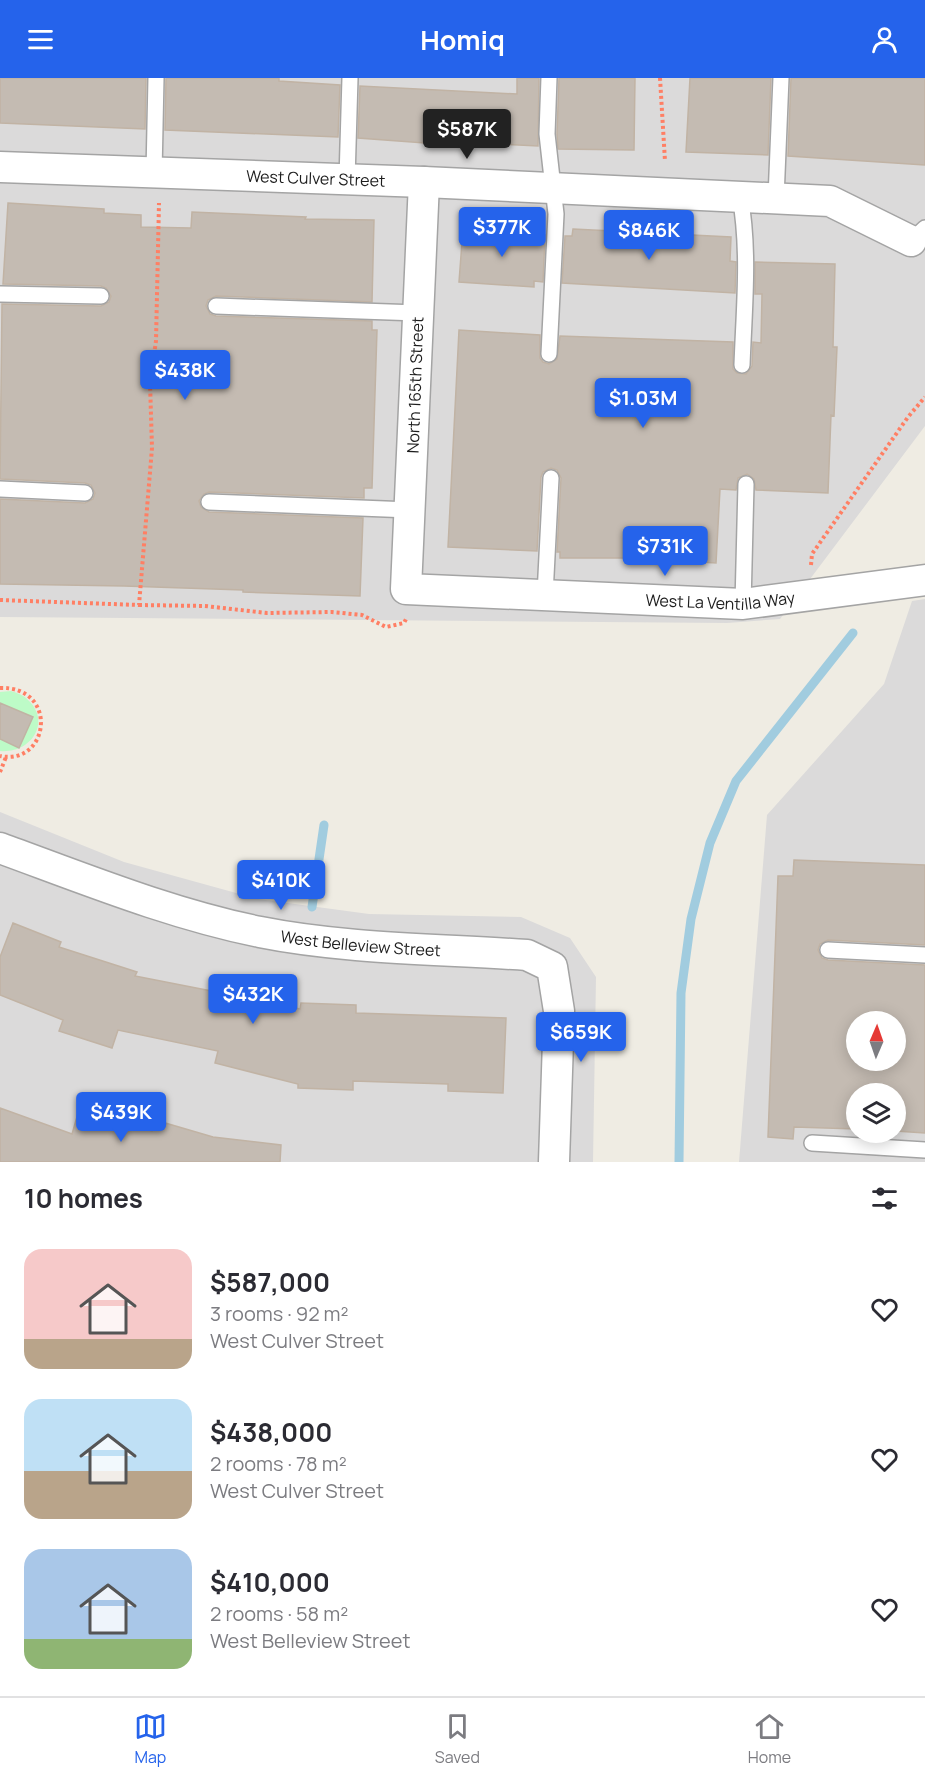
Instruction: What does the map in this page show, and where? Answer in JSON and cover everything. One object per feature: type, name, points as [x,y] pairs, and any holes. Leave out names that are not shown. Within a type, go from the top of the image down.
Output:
[{"type":"street","name":"West Culver Street","points":[[0,167],[156,185],[346,179],[830,201],[918,234]]},
{"type":"street","name":"North 165th Street","points":[[407,603],[424,182]]},
{"type":"street","name":"West La Ventilla Way","points":[[407,603],[545,596],[743,604],[925,580]]},
{"type":"street","name":"West Belleview Street","points":[[0,848],[92,882],[200,917],[259,932],[313,941],[527,955],[552,967],[559,1011],[554,1162]]},
{"type":"lane","points":[[156,78],[156,185]]},
{"type":"lane","points":[[346,179],[350,78]]},
{"type":"lane","points":[[549,78],[547,134],[556,214],[549,354]]},
{"type":"lane","points":[[776,198],[781,78]]},
{"type":"lane","points":[[740,196],[744,221],[746,277],[742,365]]},
{"type":"lane","points":[[0,294],[101,296]]},
{"type":"lane","points":[[216,306],[418,313]]},
{"type":"lane","points":[[545,596],[551,478]]},
{"type":"lane","points":[[743,604],[746,484]]},
{"type":"lane","points":[[0,489],[85,493]]},
{"type":"lane","points":[[208,502],[410,510]]},
{"type":"lane","points":[[828,950],[925,955]]},
{"type":"lane","points":[[812,1143],[925,1150]]},
{"type":"path","points":[[660,78],[665,167]]},
{"type":"path","points":[[139,605],[152,448],[150,382],[156,332],[156,185]]},
{"type":"path","points":[[810,569],[812,554],[925,396]]},
{"type":"path","points":[[0,600],[205,606],[267,613],[332,612],[362,615],[386,627],[404,623],[407,603]]},
{"type":"path","points":[[0,688],[24,691],[33,699],[42,720],[41,732],[28,751],[6,758],[0,756]]},
{"type":"path","points":[[0,772],[6,758]]},
{"type":"shaded area","points":[[0,78],[925,78],[925,426],[780,619],[727,623],[0,617]]},
{"type":"shaded area","points":[[925,599],[925,1162],[739,1162],[767,815],[884,684],[912,601]]},
{"type":"shaded area","points":[[0,812],[124,862],[258,899],[369,914],[521,917],[570,938],[596,977],[593,1162],[0,1162]]},
{"type":"green space","points":[[11,691],[25,697],[35,709],[38,727],[29,742],[11,751],[0,751],[0,692]]},
{"type":"building","points":[[0,78],[146,78],[145,129],[0,123]]},
{"type":"building","points":[[166,78],[279,78],[279,81],[340,85],[338,137],[165,130]]},
{"type":"building","points":[[517,78],[539,78],[538,146],[438,141],[438,144],[358,138],[360,86],[517,94]]},
{"type":"building","points":[[559,78],[635,78],[634,150],[558,149]]},
{"type":"building","points":[[690,78],[771,78],[768,155],[686,152]]},
{"type":"building","points":[[791,78],[925,78],[925,165],[788,156]]},
{"type":"building","points":[[8,203],[104,209],[104,213],[141,215],[141,227],[191,228],[192,212],[306,217],[305,219],[374,220],[372,302],[216,296],[208,300],[206,306],[210,314],[216,316],[372,321],[372,330],[377,330],[372,488],[364,488],[364,498],[209,492],[204,494],[199,501],[201,507],[209,512],[363,518],[360,596],[124,586],[0,584],[0,499],[85,503],[93,499],[95,493],[91,485],[85,483],[0,479],[2,304],[101,306],[109,302],[111,296],[106,288],[101,286],[3,284]]},
{"type":"building","points":[[463,229],[545,235],[543,282],[534,281],[534,287],[459,282]]},
{"type":"building","points":[[573,229],[731,237],[730,261],[736,262],[735,293],[562,283],[565,236],[572,236]]},
{"type":"building","points":[[755,262],[835,264],[833,347],[837,347],[834,416],[831,415],[828,493],[756,490],[754,479],[747,474],[738,478],[736,490],[720,489],[716,563],[632,558],[560,558],[560,552],[557,552],[561,478],[557,470],[551,468],[543,472],[541,477],[537,551],[448,547],[459,330],[540,335],[540,358],[549,364],[557,359],[560,336],[733,342],[733,369],[737,373],[746,374],[752,366],[753,342],[761,343],[762,294],[755,294]]},
{"type":"building","points":[[0,703],[33,717],[19,748],[0,739]]},
{"type":"building","points":[[794,860],[925,865],[925,945],[828,940],[820,944],[818,950],[822,958],[828,960],[925,965],[925,1133],[906,1132],[906,1083],[846,1083],[846,1129],[794,1127],[793,1139],[768,1137],[778,876],[793,876]]},
{"type":"building","points":[[13,923],[61,942],[59,947],[137,972],[135,976],[232,995],[232,992],[300,1009],[301,1003],[356,1005],[356,1013],[506,1018],[503,1093],[448,1091],[448,1084],[353,1081],[353,1090],[298,1088],[298,1084],[215,1063],[218,1051],[118,1030],[112,1048],[59,1031],[63,1020],[0,995],[0,957]]},
{"type":"building","points":[[0,1108],[72,1134],[79,1110],[152,1131],[155,1120],[213,1137],[281,1145],[280,1162],[0,1162]]},
{"type":"waterway","points":[[679,1162],[681,993],[691,919],[710,843],[736,781],[853,633]]},
{"type":"waterway","points":[[312,907],[324,825]]}]
